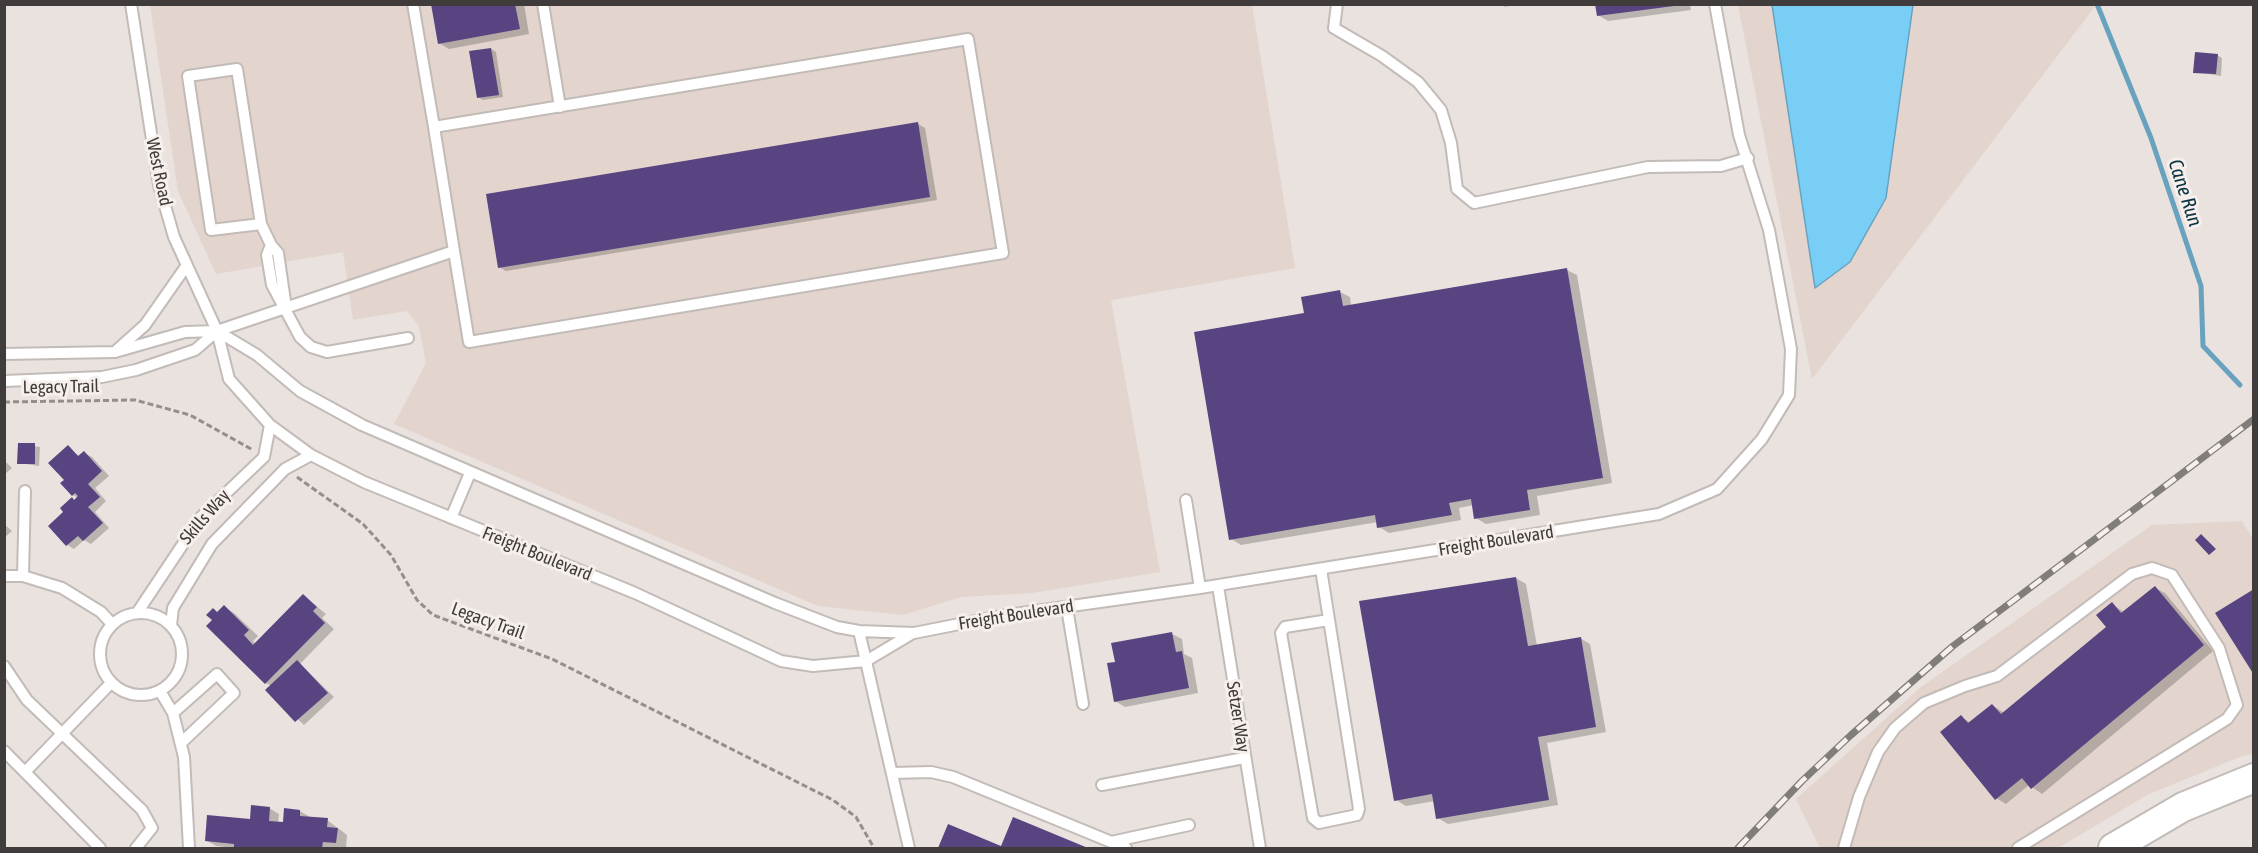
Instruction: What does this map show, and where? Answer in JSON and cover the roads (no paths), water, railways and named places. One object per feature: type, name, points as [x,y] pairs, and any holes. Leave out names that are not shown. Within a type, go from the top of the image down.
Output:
[{"type":"main road","points":[[2112,849],[2183,807],[2253,778]]},
{"type":"lane","name":"West Road","points":[[131,4],[159,185],[174,237],[217,332]]},
{"type":"lane","points":[[413,4],[469,342],[1003,253],[968,39],[434,128]]},
{"type":"lane","points":[[543,4],[561,106]]},
{"type":"lane","points":[[1337,4],[1334,28],[1382,56],[1418,82],[1441,110],[1451,144],[1457,189],[1474,203],[1648,167],[1721,165],[1748,158]]},
{"type":"lane","name":"Freight Boulevard","points":[[4,354],[115,352],[185,332],[217,332],[257,355],[300,391],[362,425],[775,603],[837,627],[859,631],[914,633],[1000,616],[1218,586],[1659,514],[1717,489],[1762,439],[1789,395],[1791,349],[1769,230],[1739,135],[1715,4]]},
{"type":"lane","points":[[261,224],[211,230],[188,76],[237,69],[261,224],[271,245],[278,253],[286,308],[300,337],[311,347],[327,352],[408,338]]},
{"type":"lane","points":[[4,381],[102,377],[136,370],[195,350],[217,332],[454,251]]},
{"type":"lane","points":[[115,352],[145,325],[187,265]]},
{"type":"lane","name":"Freight Boulevard","points":[[217,332],[229,378],[270,425],[311,455],[364,482],[635,593],[781,661],[813,666],[866,662],[914,633]]},
{"type":"lane","name":"Skills Way","points":[[137,613],[201,517],[264,457],[270,425]]},
{"type":"lane","name":"Skills Way","points":[[171,625],[173,608],[212,544],[285,469],[311,455]]},
{"type":"lane","points":[[451,518],[470,473]]},
{"type":"lane","points":[[23,576],[25,490]]},
{"type":"lane","points":[[1186,500],[1200,588]]},
{"type":"lane","points":[[1844,849],[1859,797],[1878,752],[1894,728],[1924,704],[1965,686],[1997,676],[2132,574],[2152,568],[2172,575],[2219,648],[2237,705],[2227,718],[2018,849]]},
{"type":"lane","points":[[1321,569],[1359,809],[1357,815],[1319,823],[1313,818],[1281,633],[1284,627],[1329,620]]},
{"type":"lane","points":[[4,576],[23,576],[62,588],[101,612],[112,624]]},
{"type":"lane","name":"Setzer Way","points":[[1218,586],[1260,849]]},
{"type":"lane","points":[[1067,608],[1083,704]]},
{"type":"lane","points":[[137,613],[161,618],[171,625],[180,642],[182,661],[178,674],[160,691],[145,696],[132,695],[111,683],[102,670],[99,656],[100,643],[112,624],[125,616],[137,613]]},
{"type":"lane","points":[[859,631],[909,849]]},
{"type":"lane","points":[[4,666],[27,700],[142,810],[152,828],[136,849]]},
{"type":"lane","points":[[174,714],[217,674],[234,693],[181,743]]},
{"type":"lane","points":[[26,771],[111,683]]},
{"type":"lane","points":[[160,691],[174,714],[181,743],[189,849]]},
{"type":"lane","points":[[4,751],[100,849]]},
{"type":"lane","points":[[1102,785],[1244,758]]},
{"type":"lane","points":[[893,773],[931,772],[953,777],[1126,849]]},
{"type":"lane","points":[[1111,842],[1189,825]]},
{"type":"water","points":[[1772,5],[1913,5],[1886,198],[1850,262],[1815,288]]},
{"type":"waterway","name":"Cane Run","points":[[2097,4],[2151,138],[2201,286],[2203,346],[2240,385]]},
{"type":"railway","points":[[1738,848],[1802,781],[1953,646],[2254,419]]}]
